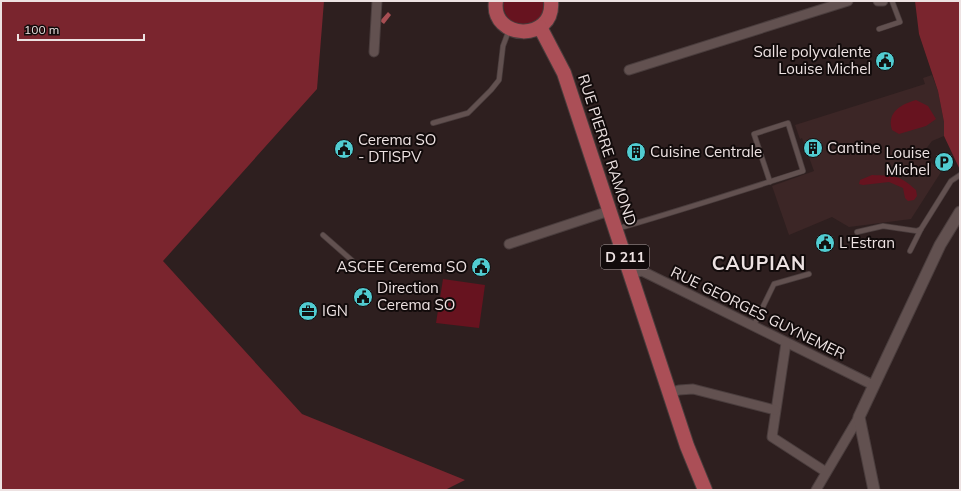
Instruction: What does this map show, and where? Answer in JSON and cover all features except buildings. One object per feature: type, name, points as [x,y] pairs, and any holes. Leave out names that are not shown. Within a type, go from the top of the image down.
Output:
[{"type":"main road","points":[[496,1],[498,14],[502,22],[510,28],[525,32],[540,27],[547,20],[550,12],[551,1]]},
{"type":"main road","name":"RUE PIERRE RAMOND","points":[[540,27],[564,73],[691,458],[705,490]]},
{"type":"street","points":[[374,52],[377,1]]},
{"type":"street","points":[[629,70],[848,1]]},
{"type":"street","points":[[878,1],[883,1]]},
{"type":"street","points":[[509,244],[609,211]]},
{"type":"street","points":[[816,490],[859,417],[940,245],[960,212]]},
{"type":"street","name":"RUE GEORGES GUYNEMER","points":[[630,274],[642,271],[873,385]]},
{"type":"street","points":[[786,343],[772,437],[826,472]]},
{"type":"street","points":[[670,393],[679,390],[693,389],[775,410]]},
{"type":"street","points":[[859,417],[874,490]]},
{"type":"lane","points":[[879,28],[900,22],[892,1]]},
{"type":"lane","points":[[433,123],[468,113],[491,90],[499,80],[503,46],[510,28]]},
{"type":"lane","points":[[615,229],[770,182],[803,171],[788,123],[754,134],[770,182]]},
{"type":"lane","points":[[910,251],[921,229],[951,181],[960,175]]},
{"type":"lane","points":[[857,232],[883,226],[917,231],[921,229]]},
{"type":"lane","points":[[323,235],[356,264]]},
{"type":"lane","points":[[753,327],[774,284],[809,274]]},
{"type":"shaded area","points":[[1,1],[324,1],[317,89],[163,261],[302,414],[465,480],[445,490],[1,490]]},
{"type":"shaded area","points":[[503,1],[545,1],[543,12],[538,19],[531,24],[524,25],[516,24],[509,19],[505,12]]},
{"type":"shaded area","points":[[915,1],[960,1],[960,170],[944,136],[944,122],[938,91],[919,34]]},
{"type":"shaded area","points":[[388,12],[391,15],[384,24],[380,21]]},
{"type":"shaded area","points":[[932,75],[938,91],[944,122],[944,136],[932,141],[922,154],[941,172],[911,219],[849,227],[832,217],[789,235],[772,186],[814,171],[802,138],[800,139],[795,125],[925,84],[923,78]]},
{"type":"shaded area","points":[[916,100],[928,106],[936,119],[926,126],[899,134],[892,130],[891,118],[896,110]]},
{"type":"shaded area","points":[[872,175],[900,178],[916,190],[917,196],[914,200],[908,201],[905,198],[903,188],[889,182],[863,185],[859,184],[860,180]]},
{"type":"shaded area","points":[[443,279],[485,285],[479,328],[436,323]]},
{"type":"place","name":"Salle polyvalente Louise Michel","points":[[885,61]]},
{"type":"place","name":"Cantine","points":[[813,148]]},
{"type":"place","name":"Cerema SO - DTISPV","points":[[344,149]]},
{"type":"place","name":"Cuisine Centrale","points":[[636,152]]},
{"type":"place","name":"Louise Michel","points":[[944,162]]},
{"type":"place","name":"L'Estran","points":[[825,243]]},
{"type":"place","name":"ASCEE Cerema SO","points":[[481,267]]},
{"type":"place","name":"Direction Cerema SO","points":[[363,297]]},
{"type":"place","name":"IGN","points":[[308,311]]},
{"type":"district","name":"CAUPIAN","points":[[759,263]]}]
